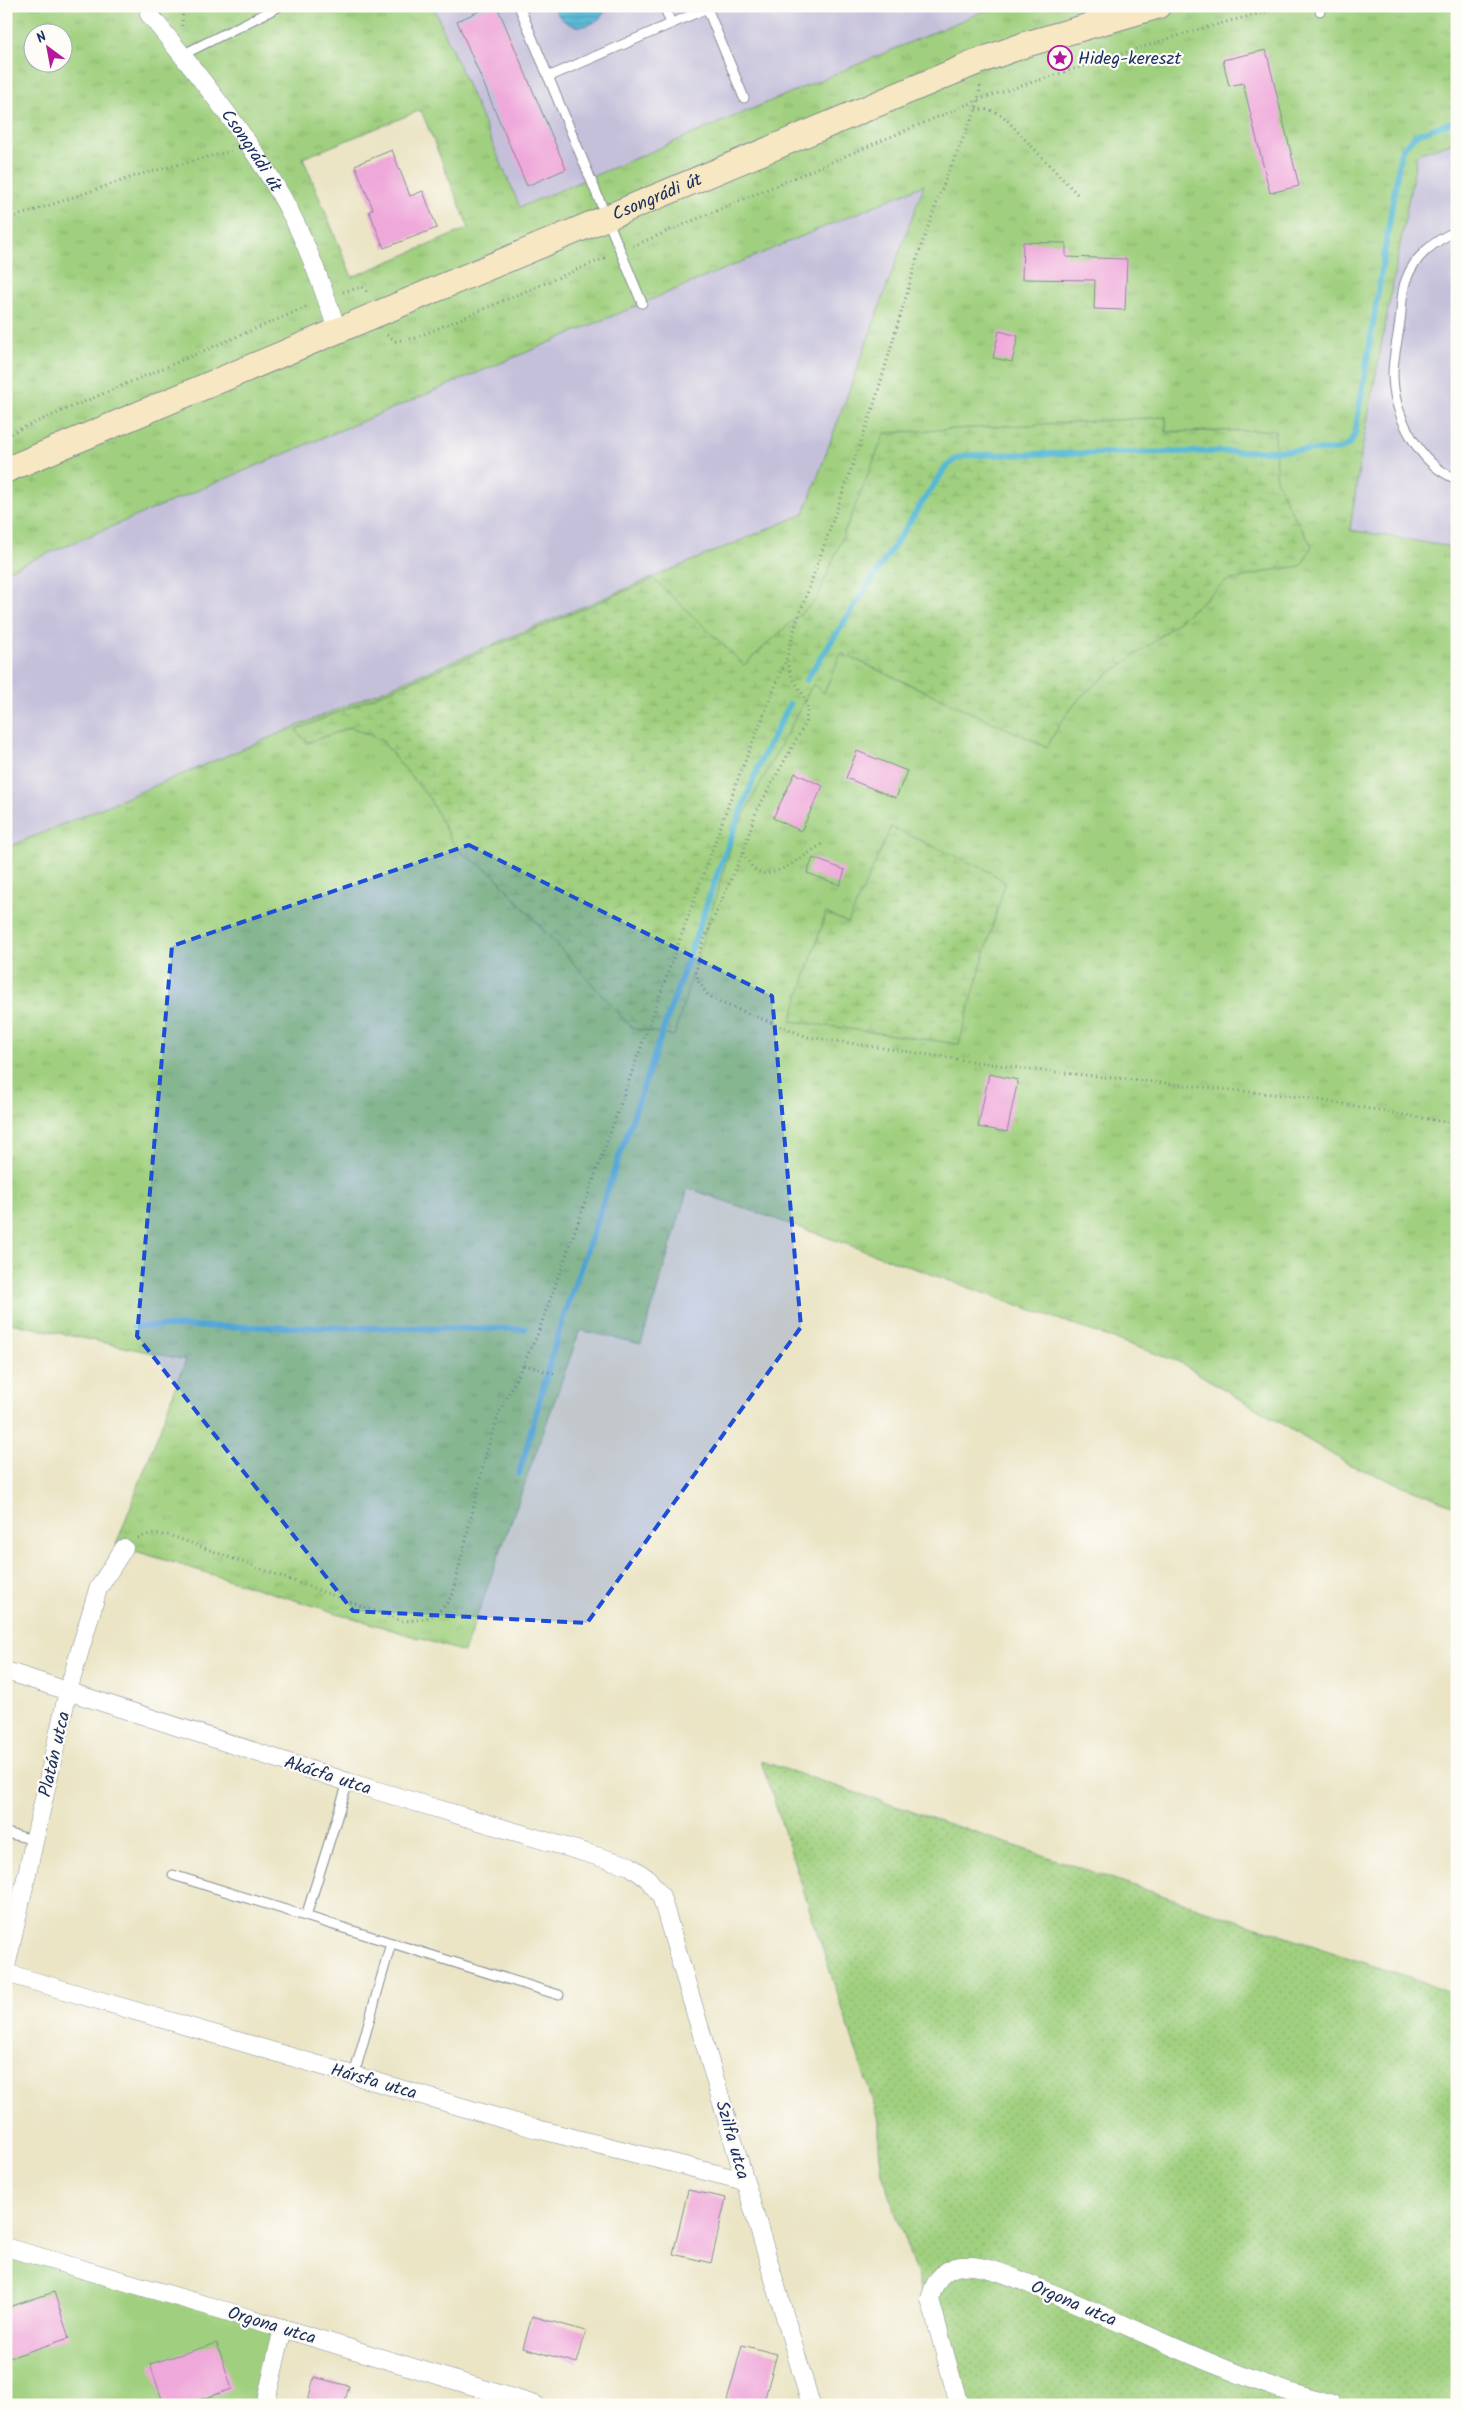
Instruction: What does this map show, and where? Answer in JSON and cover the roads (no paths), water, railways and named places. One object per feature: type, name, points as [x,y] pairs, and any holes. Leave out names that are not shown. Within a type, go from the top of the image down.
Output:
[{"type":"main road","name":"Csongrádi út","points":[[6,470],[977,62],[1129,10],[1158,6]]},
{"type":"street","name":"Csongrádi út","points":[[149,14],[182,55],[249,146],[280,194],[303,239],[338,332]]},
{"type":"street","name":"Platán utca","points":[[6,1967],[68,1691],[98,1589],[124,1548]]},
{"type":"street","name":"Akácfa utca","points":[[6,1671],[348,1782],[630,1866],[648,1879]]},
{"type":"street","name":"Szilfa utca","points":[[648,1879],[661,1896],[811,2405]]},
{"type":"street","name":"Hársfa utca","points":[[6,1973],[537,2129],[745,2181]]},
{"type":"street","name":"Orgona utca","points":[[6,2247],[283,2328],[536,2405]]},
{"type":"street","name":"Orgona utca","points":[[959,2405],[930,2299],[933,2287],[940,2276],[950,2269],[962,2266],[1010,2276],[1092,2309],[1222,2368],[1332,2405]]},
{"type":"street","points":[[265,2405],[283,2328]]},
{"type":"lane","points":[[182,55],[280,6]]},
{"type":"lane","points":[[519,6],[642,303]]},
{"type":"lane","points":[[664,6],[671,23]]},
{"type":"lane","points":[[548,77],[710,7],[744,98]]},
{"type":"lane","points":[[1457,232],[1435,242],[1416,261],[1405,280],[1393,374],[1395,397],[1403,420],[1420,450],[1437,470],[1457,479]]},
{"type":"lane","points":[[306,1916],[348,1782]]},
{"type":"lane","points":[[6,1833],[34,1840]]},
{"type":"lane","points":[[173,1875],[559,1995]]},
{"type":"lane","points":[[354,2075],[391,1943]]},
{"type":"water","points":[[553,6],[608,6],[603,15],[596,21],[580,26],[572,25],[565,21],[558,15]]},
{"type":"waterway","points":[[806,680],[945,468],[957,458],[971,455],[1333,450],[1347,446],[1355,434],[1401,151],[1415,135],[1457,120]]},
{"type":"waterway","points":[[519,1474],[560,1327],[723,858],[761,760],[790,704]]},
{"type":"waterway","points":[[134,1326],[525,1329]]},
{"type":"place","name":"Hideg-kereszt","points":[[1060,58]]}]
